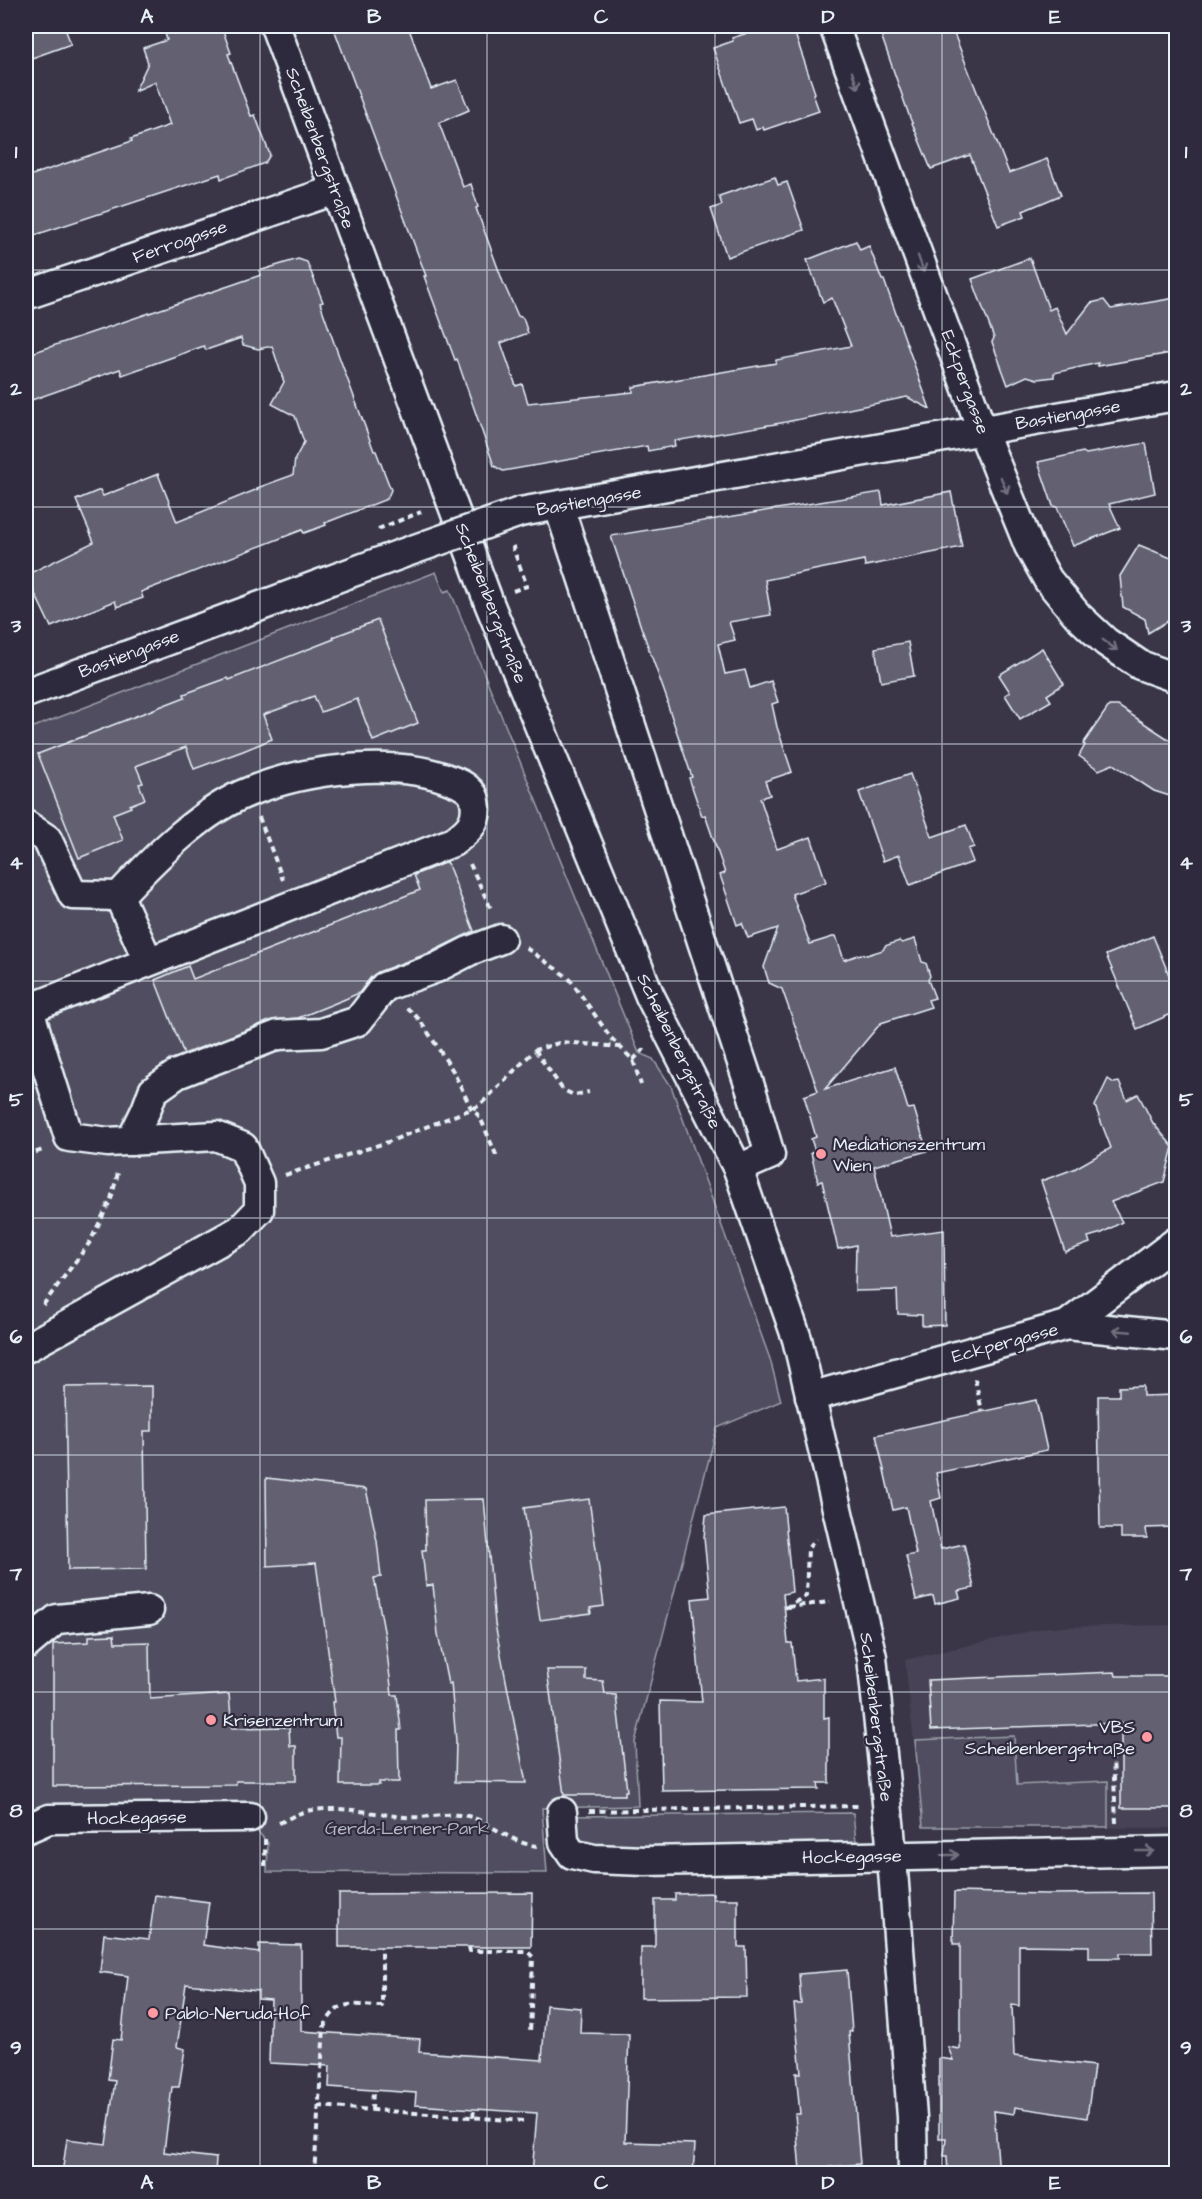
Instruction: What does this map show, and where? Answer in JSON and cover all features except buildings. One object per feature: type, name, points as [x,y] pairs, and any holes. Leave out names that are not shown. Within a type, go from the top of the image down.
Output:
[{"type":"street","name":"Scheibenbergstraße","points":[[275,26],[489,603],[637,963],[669,1034],[738,1169],[797,1339],[872,1657],[892,1857],[912,2117],[913,2174]]},
{"type":"street","name":"Eckpergasse","points":[[834,26],[982,430],[1029,546],[1048,580],[1078,616],[1106,642],[1140,665],[1176,678]]},
{"type":"street","name":"Ferrogasse","points":[[26,295],[335,190]]},
{"type":"street","name":"Bastiengasse","points":[[26,693],[520,512],[559,507],[1176,396]]},
{"type":"street","points":[[559,507],[753,1096],[770,1155],[738,1169]]},
{"type":"street","points":[[26,825],[47,839],[73,896],[119,896],[180,836],[225,804],[249,791],[280,781],[338,770],[402,768],[437,774],[464,785],[475,798],[476,811],[470,829],[453,842],[27,1010],[69,1137],[108,1142],[216,1136],[243,1147],[259,1183],[259,1210],[240,1230],[26,1348]]},
{"type":"street","points":[[119,896],[148,961]]},
{"type":"street","points":[[130,1141],[153,1091],[177,1074],[278,1035],[321,1034],[358,1020],[384,987],[436,968],[469,951],[501,939]]},
{"type":"street","name":"Eckpergasse","points":[[810,1396],[1067,1326],[1176,1242]]},
{"type":"street","points":[[1067,1326],[1176,1336]]},
{"type":"street","points":[[26,1645],[57,1619],[149,1610]]},
{"type":"street","points":[[562,1812],[564,1842]]},
{"type":"street","name":"Hockegasse","points":[[26,1829],[49,1819],[257,1821]]},
{"type":"street","name":"Hockegasse","points":[[564,1842],[572,1854],[594,1859],[645,1861],[1176,1851]]},
{"type":"path","points":[[512,592],[527,586],[513,548],[523,545]]},
{"type":"path","points":[[249,791],[293,904]]},
{"type":"path","points":[[453,842],[473,869],[488,900],[501,939],[531,950],[569,978],[611,1038],[633,1060],[641,1085]]},
{"type":"path","points":[[384,987],[420,1020],[453,1071],[471,1108],[480,1117],[497,1157]]},
{"type":"path","points":[[259,1183],[388,1142],[479,1106],[535,1050],[562,1042],[620,1047]]},
{"type":"path","points":[[633,1060],[648,1045]]},
{"type":"path","points":[[535,1050],[563,1090],[574,1095],[589,1092]]},
{"type":"path","points":[[41,1307],[90,1242],[111,1199],[124,1153],[130,1141]]},
{"type":"path","points":[[974,1379],[982,1411]]},
{"type":"path","points":[[816,1539],[808,1548],[807,1596],[785,1608],[830,1602]]},
{"type":"path","points":[[1116,1818],[1113,1756],[1122,1756]]},
{"type":"path","points":[[562,1812],[858,1806]]},
{"type":"path","points":[[265,1869],[257,1821],[276,1825],[301,1812],[314,1810],[373,1811],[405,1817],[464,1815],[518,1842],[545,1846],[564,1842]]},
{"type":"path","points":[[314,2174],[324,2027],[331,2013],[342,2005],[382,2007],[382,1947]]},
{"type":"path","points":[[470,1947],[470,1952],[527,1951],[533,1957],[530,2033]]},
{"type":"path","points":[[372,2110],[373,2090]]},
{"type":"path","points":[[318,2106],[524,2121]]},
{"type":"path","points":[[473,2117],[474,2109]]},
{"type":"shaded area","points":[[1176,1625],[1176,1828],[923,1827],[905,1660],[1048,1627]]},
{"type":"green space","name":"Gerda-Lerner-Park","points":[[436,572],[444,592],[450,590],[639,1053],[653,1059],[671,1086],[770,1359],[781,1401],[717,1428],[635,1742],[638,1806],[542,1808],[547,1873],[267,1872],[268,1843],[237,1809],[26,1810],[26,730]]},
{"type":"green space","points":[[1014,1736],[1017,1785],[1108,1781],[1108,1827],[923,1827],[915,1740]]},
{"type":"green space","points":[[853,1813],[857,1852],[649,1854],[578,1843],[573,1816]]},
{"type":"place","name":"Mediationszentrum Wien","points":[[821,1154]]},
{"type":"place","name":"Krisenzentrum","points":[[211,1720]]},
{"type":"place","name":"VBS Scheibenbergstraße","points":[[1147,1737]]},
{"type":"place","name":"Pablo-Neruda-Hof","points":[[153,2013]]}]
